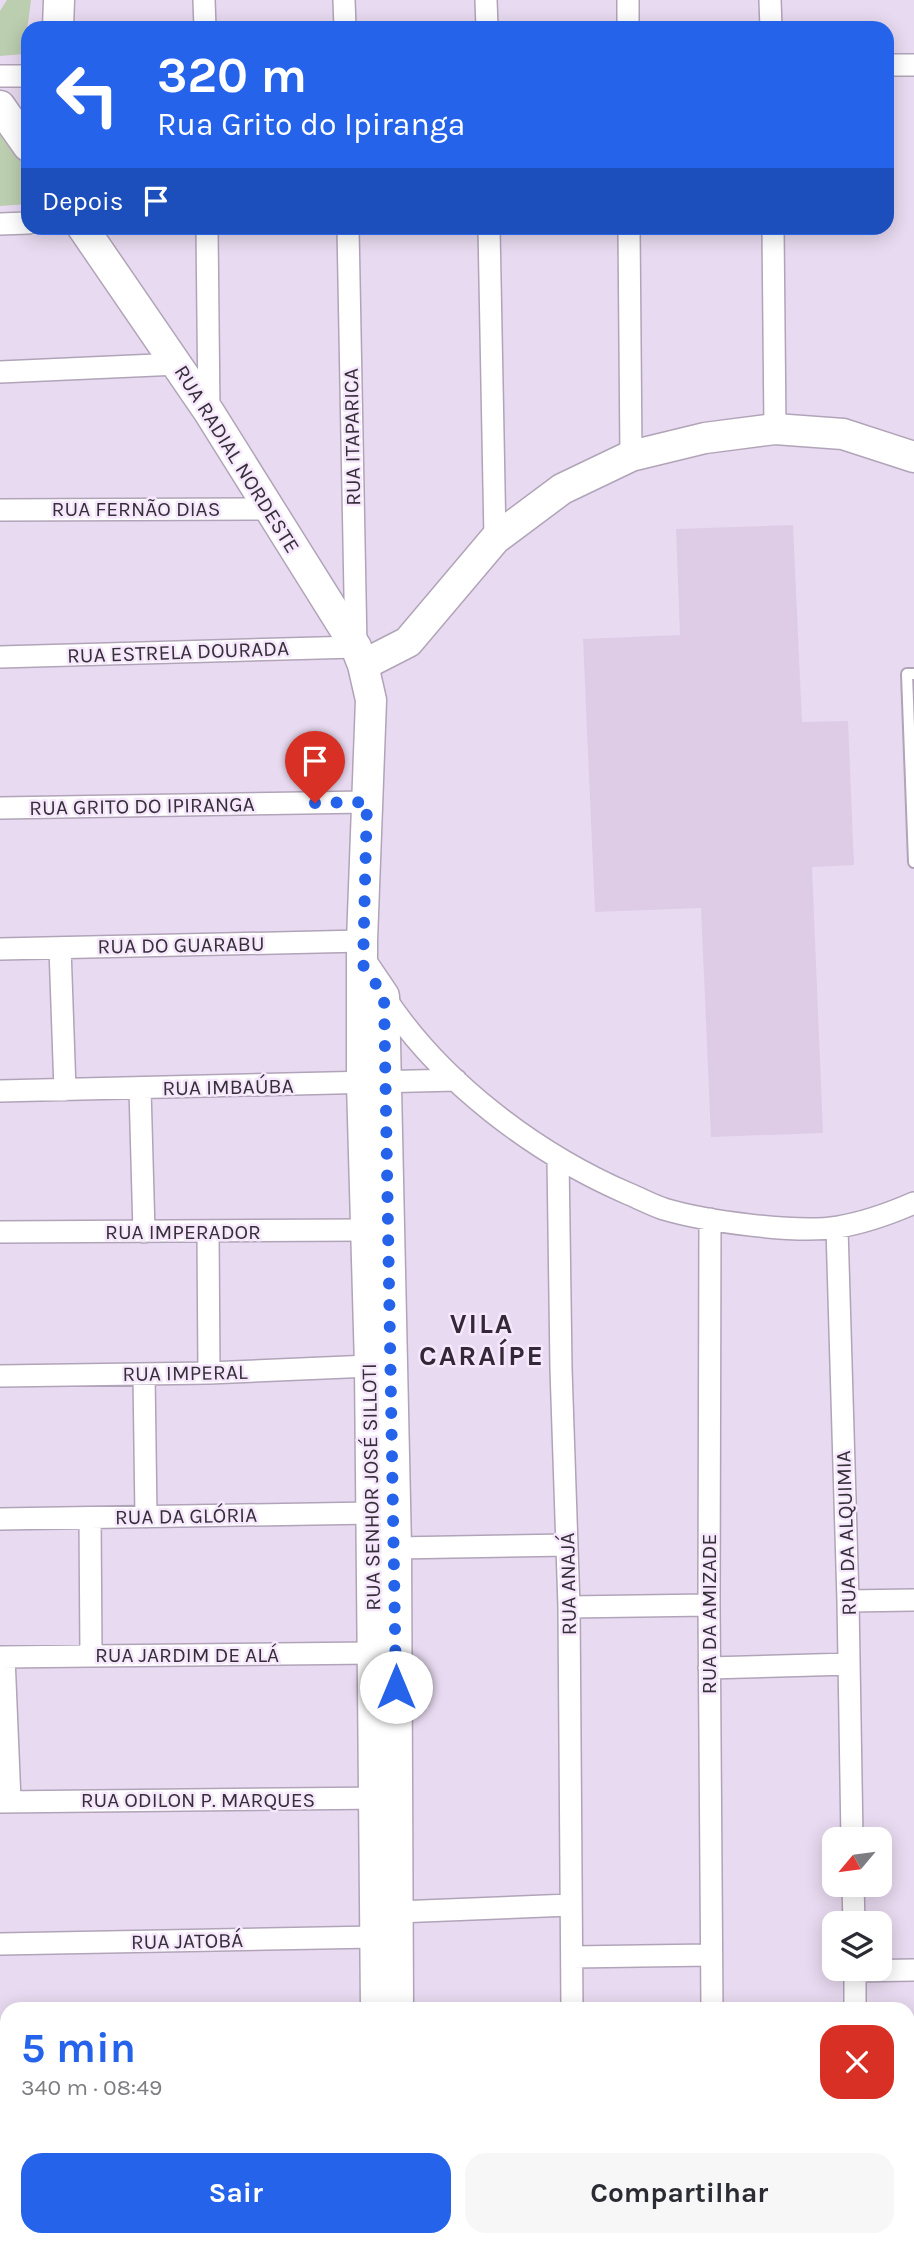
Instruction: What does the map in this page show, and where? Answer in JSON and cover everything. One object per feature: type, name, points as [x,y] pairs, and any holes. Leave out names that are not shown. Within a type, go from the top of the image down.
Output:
[{"type":"street","points":[[58,21],[59,0]]},
{"type":"street","points":[[204,0],[205,21]]},
{"type":"street","points":[[344,0],[345,21]]},
{"type":"street","points":[[486,0],[487,21]]},
{"type":"street","points":[[628,0],[628,21]]},
{"type":"street","points":[[770,0],[771,21]]},
{"type":"street","points":[[894,65],[914,65]]},
{"type":"street","points":[[0,76],[21,76]]},
{"type":"street","points":[[0,106],[21,136]]},
{"type":"street","points":[[0,224],[21,223]]},
{"type":"street","name":"RUA RADIAL NORDESTE","points":[[88,235],[178,364],[272,509],[360,656],[371,700]]},
{"type":"street","points":[[207,235],[209,412]]},
{"type":"street","name":"RUA ITAPARICA","points":[[348,235],[360,656]]},
{"type":"street","points":[[489,235],[495,539]]},
{"type":"street","points":[[629,235],[631,456]]},
{"type":"street","points":[[773,235],[775,429]]},
{"type":"street","points":[[0,372],[178,364]]},
{"type":"street","points":[[360,656],[408,642],[495,539],[562,489],[631,456],[705,438],[775,429],[843,434],[914,457]]},
{"type":"street","name":"RUA FERNÃO DIAS","points":[[0,510],[272,509]]},
{"type":"street","name":"RUA ESTRELA DOURADA","points":[[0,657],[360,656]]},
{"type":"street","name":"RUA SENHOR JOSÉ SILLOTI","points":[[371,700],[363,953],[374,1083],[396,1548],[386,1798],[375,1937],[376,2002]]},
{"type":"street","name":"RUA GRITO DO IPIRANGA","points":[[0,808],[367,802]]},
{"type":"street","points":[[60,948],[65,1090]]},
{"type":"street","name":"RUA DO GUARABU","points":[[0,949],[363,953]]},
{"type":"street","points":[[363,953],[384,996],[430,1056],[508,1123],[558,1158],[606,1184],[663,1209],[763,1226],[837,1228],[914,1203]]},
{"type":"street","name":"RUA SENHOR JOSÉ SILLOTI","points":[[384,996],[374,1083],[366,1230],[373,1653],[397,1912],[398,2002]]},
{"type":"street","name":"RUA IMBAÚBA","points":[[0,1091],[456,1080]]},
{"type":"street","points":[[141,1089],[144,1232]]},
{"type":"street","name":"RUA ANAJÁ","points":[[558,1158],[561,1369],[568,1545],[572,2002]]},
{"type":"street","name":"RUA DA AMIZADE","points":[[710,1219],[712,2002]]},
{"type":"street","name":"RUA DA ALQUIMIA","points":[[837,1228],[852,1827]]},
{"type":"street","name":"RUA IMPERADOR","points":[[0,1232],[366,1230]]},
{"type":"street","points":[[208,1232],[209,1373]]},
{"type":"street","name":"RUA IMPERAL","points":[[0,1376],[209,1373],[370,1366]]},
{"type":"street","points":[[144,1374],[146,1517]]},
{"type":"street","name":"RUA DA GLÓRIA","points":[[0,1519],[372,1513]]},
{"type":"street","points":[[90,1518],[91,1655]]},
{"type":"street","points":[[396,1548],[568,1545]]},
{"type":"street","points":[[848,1601],[914,1600]]},
{"type":"street","points":[[569,1607],[709,1605]]},
{"type":"street","name":"RUA JARDIM DE ALÁ","points":[[2,1657],[373,1653]]},
{"type":"street","points":[[2,1657],[5,1801]]},
{"type":"street","points":[[709,1668],[849,1664]]},
{"type":"street","name":"RUA ODILON P. MARQUES","points":[[5,1801],[386,1798]]},
{"type":"street","points":[[397,1912],[570,1905]]},
{"type":"street","name":"RUA JATOBÁ","points":[[0,1944],[375,1937]]},
{"type":"street","points":[[572,1957],[710,1955]]},
{"type":"street","points":[[892,1970],[914,1970]]},
{"type":"street","points":[[855,1981],[855,2002]]},
{"type":"lane","points":[[914,674],[907,674],[914,862]]},
{"type":"shaded area","points":[[793,525],[802,722],[848,721],[854,865],[812,867],[823,1133],[711,1137],[701,908],[595,912],[583,639],[680,635],[676,529]]},
{"type":"green space","points":[[7,0],[31,0],[28,21],[21,21],[21,54],[0,56],[0,11]]},
{"type":"green space","points":[[0,116],[21,156],[21,204],[0,206]]},
{"type":"district","name":"VILA CARAÍPE","points":[[482,1339]]},
{"type":"route","points":[[315,803],[367,802],[363,965],[384,996],[396,1548],[396,1687]]}]
